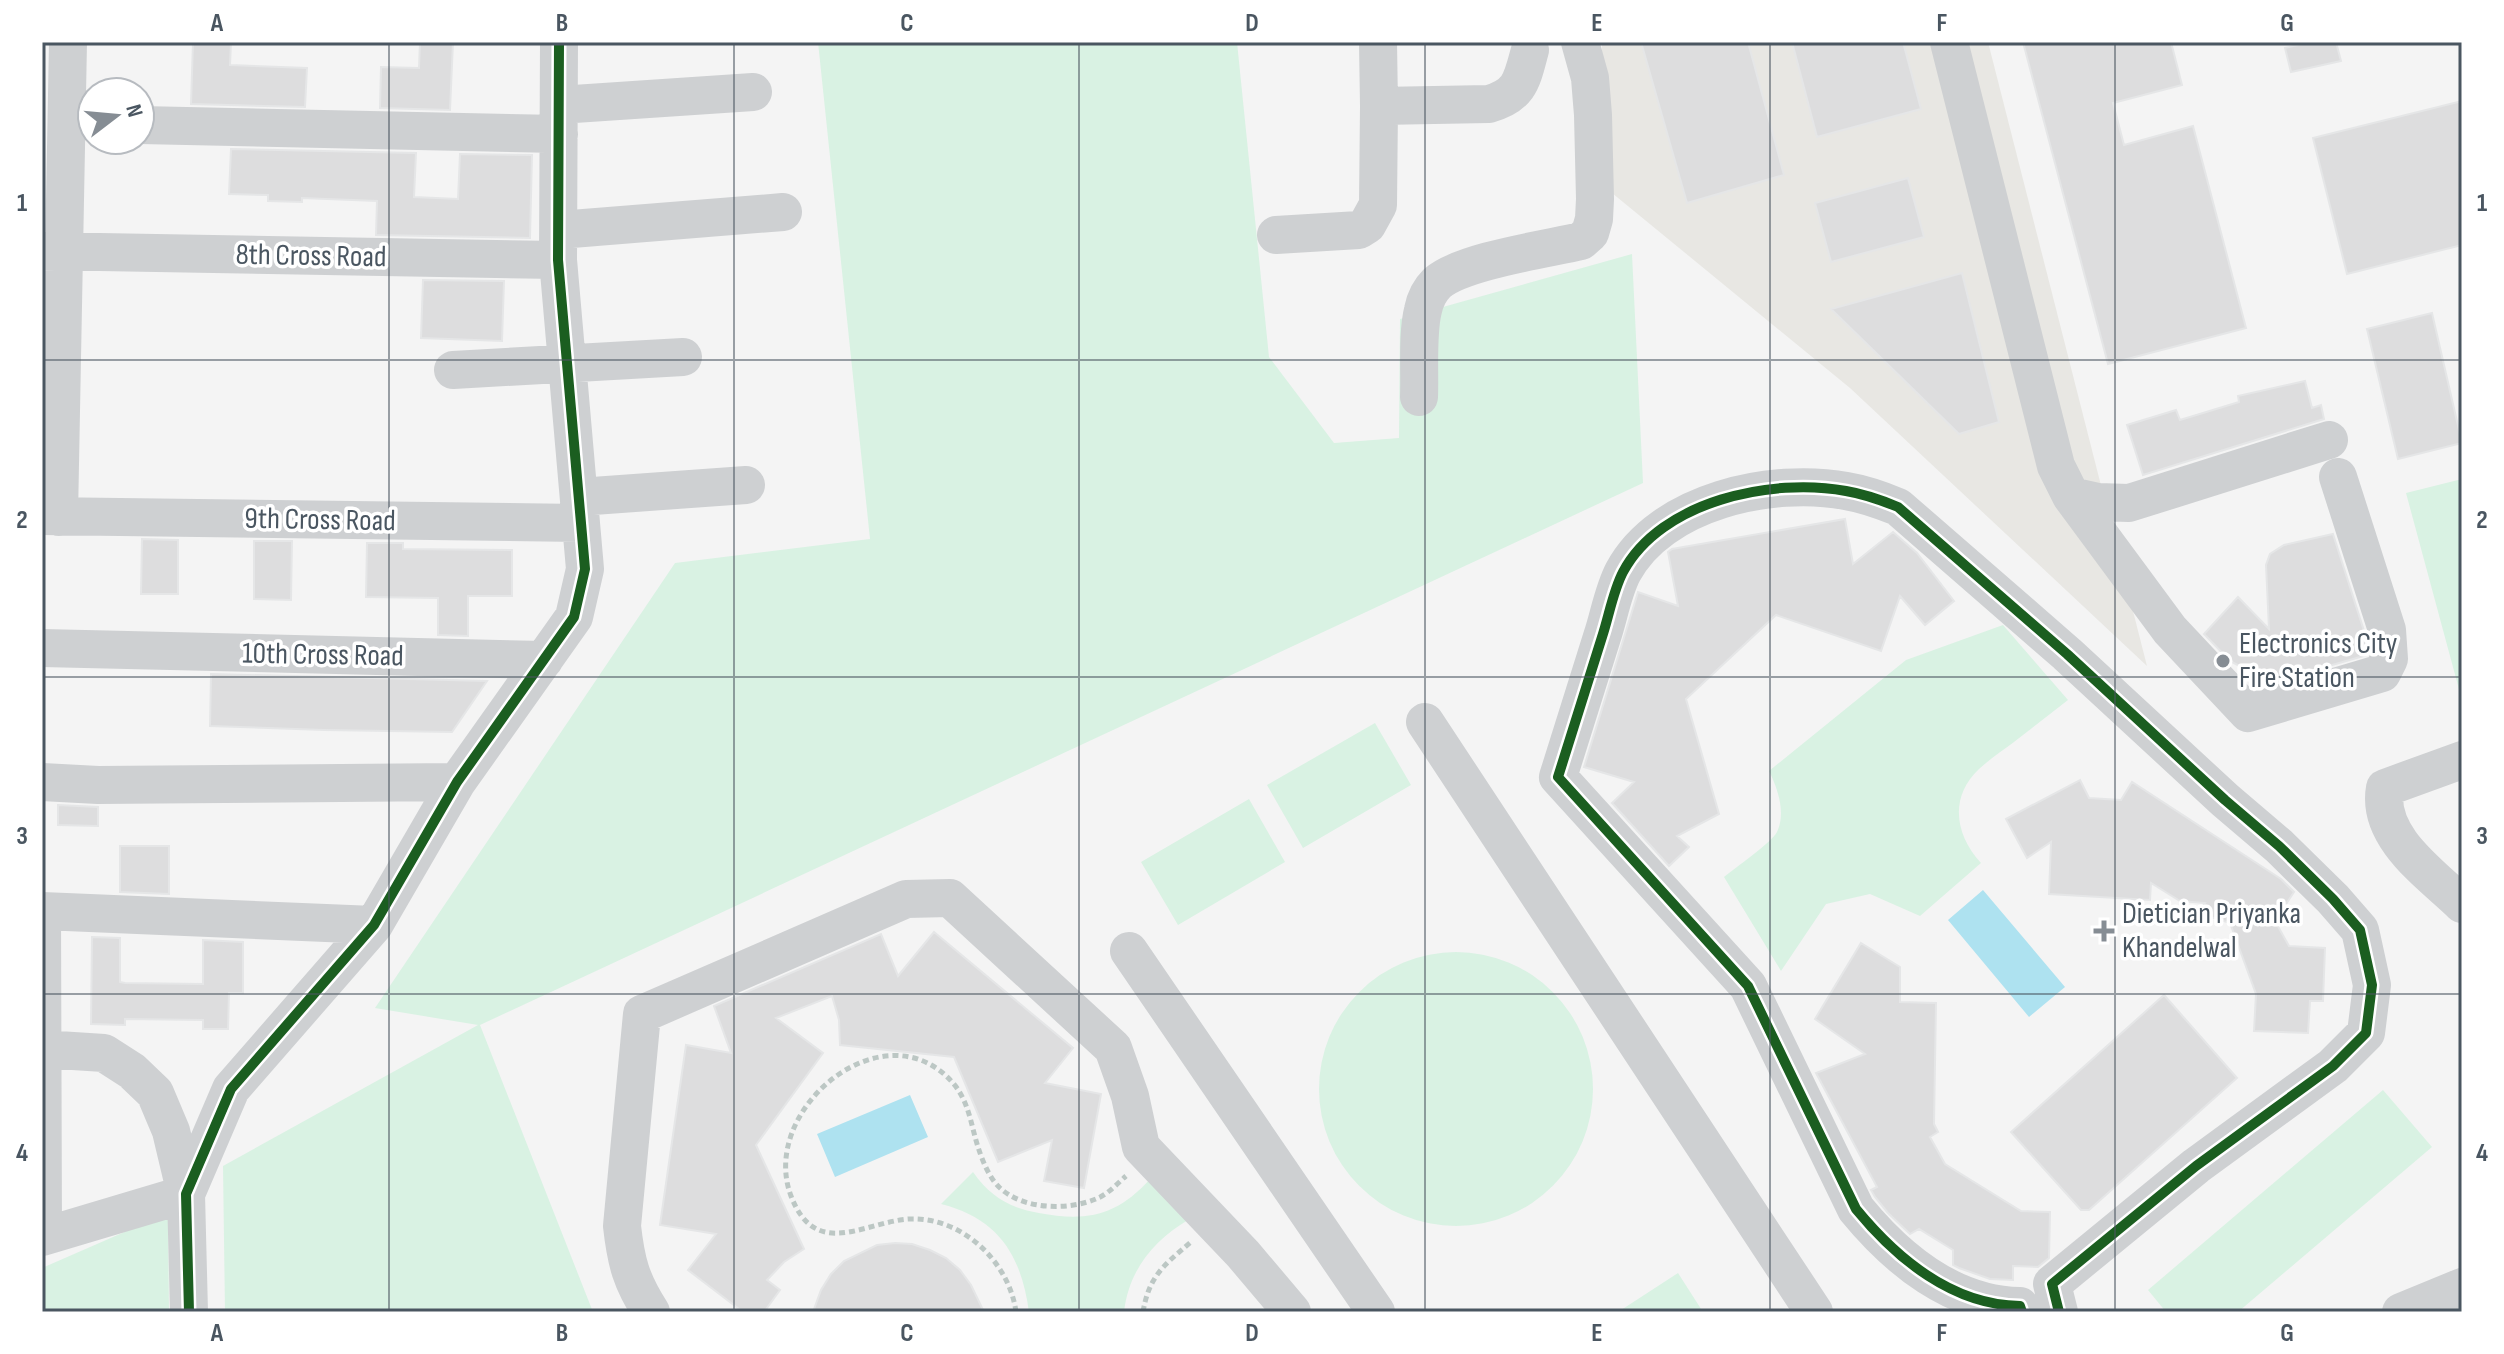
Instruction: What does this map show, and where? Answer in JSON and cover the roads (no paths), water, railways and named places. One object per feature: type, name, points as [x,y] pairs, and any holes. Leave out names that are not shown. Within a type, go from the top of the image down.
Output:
[{"type":"street","points":[[51,516],[53,251],[67,123],[68,42]]},
{"type":"street","points":[[186,1194],[231,1089],[374,925],[457,782],[574,617],[585,569],[558,245],[559,42]]},
{"type":"street","points":[[1276,235],[1359,230],[1367,225],[1378,205],[1378,42]]},
{"type":"street","points":[[1379,106],[1489,104],[1503,100],[1514,93],[1522,80],[1522,46],[1548,53],[1578,42],[1590,78],[1595,199],[1590,233],[1581,241],[1482,264],[1451,274],[1438,282],[1428,293],[1422,311],[1419,397]]},
{"type":"street","points":[[1949,42],[2056,466],[2071,496],[2170,630],[2248,713],[2382,673],[2389,659],[2387,630],[2338,477]]},
{"type":"street","points":[[156,125],[559,120],[753,92]]},
{"type":"street","name":"8th Cross Road","points":[[53,251],[558,245],[783,212]]},
{"type":"street","points":[[453,370],[683,357]]},
{"type":"street","points":[[2071,496],[2098,502],[2129,503],[2329,440]]},
{"type":"street","name":"9th Cross Road","points":[[51,516],[580,510],[746,485]]},
{"type":"street","points":[[2022,1312],[2020,1306],[1998,1305],[1945,1286],[1897,1253],[1875,1232],[1856,1209],[1748,986],[1558,777],[1622,574],[1645,543],[1675,519],[1693,510],[1759,491],[1789,487],[1845,491],[1898,507],[2279,846],[2360,930],[2372,985],[2366,1033],[2333,1066],[2196,1166],[2052,1284],[2059,1312]]},
{"type":"street","name":"10th Cross Road","points":[[42,648],[544,660]]},
{"type":"street","points":[[1425,722],[1814,1312]]},
{"type":"street","points":[[2462,760],[2385,788],[2383,802],[2390,828],[2405,849],[2462,904]]},
{"type":"street","points":[[42,782],[98,785],[457,782]]},
{"type":"street","points":[[651,1312],[638,1291],[626,1261],[622,1226],[642,1014],[906,899],[950,898],[1113,1048],[1130,1096],[1141,1147],[1292,1312]]},
{"type":"street","points":[[186,1194],[43,1236],[42,911],[374,925]]},
{"type":"street","points":[[1129,951],[1376,1312]]},
{"type":"street","points":[[42,1049],[104,1053],[132,1071],[155,1093],[171,1131],[186,1194],[189,1312]]},
{"type":"street","points":[[2401,1312],[2462,1287]]},
{"type":"water","points":[[1983,890],[2065,987],[2029,1017],[1948,920]]},
{"type":"water","points":[[910,1095],[928,1137],[835,1177],[817,1134]]},
{"type":"place","name":"Electronics City Fire Station","points":[[2223,661]]},
{"type":"place","name":"Dietician Priyanka Khandelwal","points":[[2104,931]]}]
